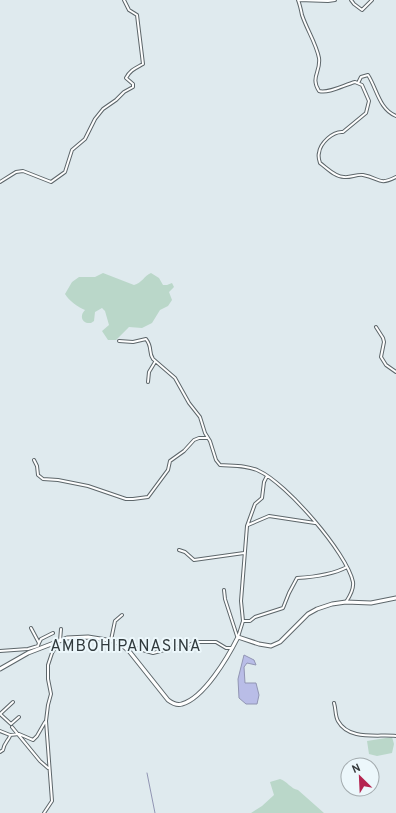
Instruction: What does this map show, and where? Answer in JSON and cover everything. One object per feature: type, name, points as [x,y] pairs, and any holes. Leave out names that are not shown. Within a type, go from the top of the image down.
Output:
[{"type":"street","points":[[0,182],[16,172],[23,171],[50,182],[65,172],[72,150],[84,139],[95,119],[103,109],[124,92],[133,87],[134,84],[126,78],[128,73],[132,69],[143,64],[137,15],[129,10],[124,0]]},
{"type":"street","points":[[334,0],[298,0],[302,15],[317,47],[319,61],[314,80],[319,91],[323,92],[332,91],[341,86],[355,82],[358,83],[362,85],[369,101],[366,113],[343,132],[339,131],[326,139],[320,148],[320,163],[333,174],[344,177],[363,175],[381,182],[388,181],[396,177]]},
{"type":"street","points":[[351,0],[362,10],[372,0]]},
{"type":"street","points":[[358,83],[361,78],[368,75],[374,84],[381,104],[396,116]]},
{"type":"street","points":[[376,327],[384,342],[381,357],[386,365],[396,372]]},
{"type":"street","points":[[119,341],[134,342],[146,339],[151,345],[151,356],[155,362],[175,378],[188,404],[200,417],[205,433],[214,450],[216,460],[220,465],[245,467],[259,471],[303,506],[332,542],[347,567],[354,583],[352,592],[346,602]]},
{"type":"street","points":[[148,382],[149,372],[155,362]]},
{"type":"street","points":[[34,460],[37,466],[38,475],[43,479],[58,480],[88,486],[126,499],[141,499],[148,497],[168,470],[170,461],[184,451],[194,440],[208,438]]},
{"type":"street","points":[[0,651],[28,649],[59,642],[67,638],[111,640],[127,649],[168,700],[175,704],[182,705],[194,698],[203,691],[238,637],[243,620],[241,601],[247,526],[255,504],[262,498],[264,482],[267,476]]},
{"type":"street","points":[[247,526],[269,516],[316,523]]},
{"type":"street","points":[[179,550],[185,552],[194,560],[244,553]]},
{"type":"street","points":[[243,620],[250,622],[255,617],[283,608],[288,593],[297,578],[313,577],[338,571],[347,567]]},
{"type":"street","points":[[224,590],[238,637]]},
{"type":"street","points":[[238,637],[259,644],[271,646],[280,642],[308,614],[332,604],[346,602],[371,603],[396,598]]},
{"type":"street","points":[[111,640],[115,621],[122,615]]},
{"type":"street","points":[[31,628],[38,646]]},
{"type":"street","points":[[44,813],[52,801],[46,721],[51,694],[48,679],[48,665],[52,653],[59,642],[61,629]]},
{"type":"street","points":[[0,668],[38,646],[41,639],[53,633]]},
{"type":"street","points":[[127,649],[132,647],[153,652],[186,646],[197,642],[216,642],[226,648],[232,648]]},
{"type":"street","points":[[13,702],[0,714],[11,724],[19,717]]},
{"type":"street","points":[[334,703],[338,721],[343,728],[359,736],[396,736]]},
{"type":"street","points":[[0,731],[10,735],[19,734],[33,740],[38,736],[46,721]]},
{"type":"street","points":[[12,727],[40,761],[49,769]]},
{"type":"street","points":[[0,752],[3,750],[4,745],[9,739],[10,735]]},
{"type":"green space","points":[[103,273],[134,285],[139,283],[151,273],[159,278],[163,285],[172,283],[174,287],[169,292],[172,300],[168,306],[160,310],[152,323],[142,328],[129,327],[116,340],[108,340],[102,331],[109,325],[105,311],[102,308],[95,312],[94,321],[91,323],[85,322],[82,319],[82,315],[85,310],[74,304],[65,294],[72,282],[79,277],[95,277]]},
{"type":"green space","points":[[392,737],[394,744],[392,753],[377,756],[369,754],[367,741]]},
{"type":"green space","points":[[280,779],[298,790],[324,813],[251,813],[262,806],[274,795],[270,782]]},
{"type":"water","points":[[244,655],[254,660],[256,665],[247,663],[244,667],[245,683],[256,683],[259,695],[257,704],[246,704],[239,698],[238,679]]},
{"type":"waterway","points":[[147,773],[155,813]]},
{"type":"district","name":"AMBOHIPANASINA","points":[[126,647]]}]
